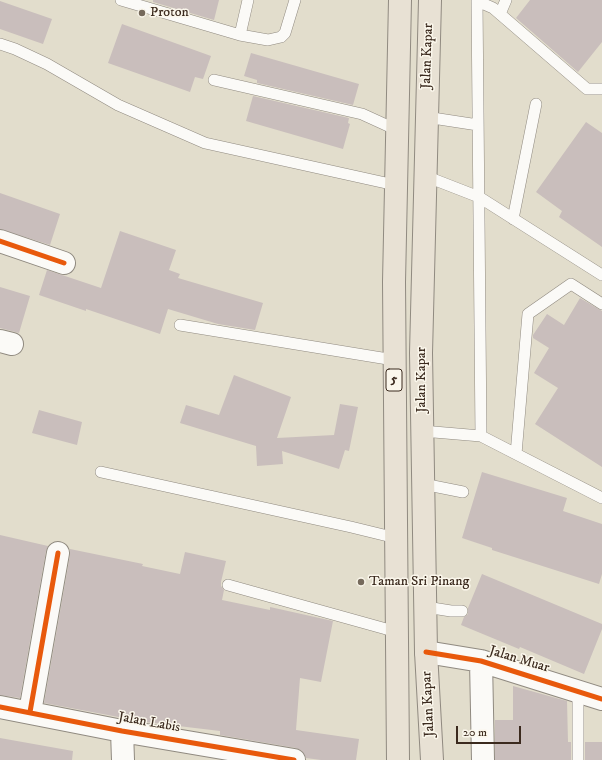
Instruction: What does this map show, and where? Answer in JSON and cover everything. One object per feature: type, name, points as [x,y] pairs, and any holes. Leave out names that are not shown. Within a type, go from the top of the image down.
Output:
[{"type":"highway","name":"Jalan Kapar","points":[[398,760],[394,360],[395,185],[400,0]]},
{"type":"highway","name":"Jalan Kapar","points":[[430,0],[421,353],[426,652],[432,760]]},
{"type":"street","points":[[0,241],[64,263]]},
{"type":"street","points":[[30,712],[58,554]]},
{"type":"street","name":"Jalan Muar","points":[[426,652],[481,661],[602,699]]},
{"type":"street","points":[[481,661],[483,760]]},
{"type":"street","name":"Jalan Labis","points":[[0,707],[233,754],[294,760]]},
{"type":"street","points":[[122,731],[123,760]]},
{"type":"lane","points":[[121,0],[240,34],[268,40],[281,37],[285,33],[295,0]]},
{"type":"lane","points":[[240,34],[248,0]]},
{"type":"lane","points":[[481,436],[476,0],[493,8],[587,89],[602,88]]},
{"type":"lane","points":[[500,14],[506,0]]},
{"type":"lane","points":[[0,44],[15,49],[47,64],[118,104],[205,142],[395,185]]},
{"type":"lane","points":[[214,80],[362,114],[397,130]]},
{"type":"lane","points":[[513,219],[536,104]]},
{"type":"lane","points":[[426,117],[478,125]]},
{"type":"lane","points":[[425,176],[479,197],[602,275]]},
{"type":"lane","points":[[516,454],[528,314],[571,284],[602,304]]},
{"type":"lane","points":[[180,325],[394,360]]},
{"type":"lane","points":[[422,432],[481,436],[602,498]]},
{"type":"lane","points":[[101,472],[396,538]]},
{"type":"lane","points":[[423,484],[463,492]]},
{"type":"lane","points":[[228,585],[397,632]]},
{"type":"lane","points":[[426,607],[451,611],[462,610]]},
{"type":"lane","points":[[578,692],[578,760]]},
{"type":"building","points":[[153,0],[219,0],[214,20],[153,2]]},
{"type":"building","points":[[530,0],[602,0],[602,42],[578,72],[516,18]]},
{"type":"building","points":[[0,1],[52,19],[43,44],[0,29]]},
{"type":"building","points":[[122,24],[211,56],[203,79],[195,77],[190,92],[108,63]]},
{"type":"building","points":[[251,53],[359,84],[353,105],[257,83],[257,80],[244,76]]},
{"type":"building","points":[[253,96],[349,118],[348,123],[350,124],[343,149],[246,121]]},
{"type":"building","points":[[586,122],[602,133],[602,247],[559,217],[562,211],[536,192]]},
{"type":"building","points":[[0,193],[60,214],[50,245],[0,229]]},
{"type":"building","points":[[120,231],[176,250],[169,270],[180,274],[178,278],[263,303],[255,330],[218,324],[168,309],[160,334],[39,295],[47,270],[101,288]]},
{"type":"building","points":[[0,287],[30,296],[19,333],[0,328]]},
{"type":"building","points":[[580,298],[602,311],[602,467],[535,424],[558,388],[534,373],[549,348],[533,338],[533,335],[547,314],[564,325]]},
{"type":"building","points":[[234,375],[291,397],[277,438],[334,435],[340,404],[358,407],[349,451],[345,450],[339,469],[282,451],[283,464],[257,466],[256,446],[180,423],[186,405],[219,415]]},
{"type":"building","points":[[39,410],[82,422],[77,445],[32,433]]},
{"type":"building","points":[[482,472],[567,498],[563,511],[602,524],[602,574],[599,584],[492,550],[492,548],[462,538]]},
{"type":"building","points":[[0,535],[48,546],[20,698],[0,695]]},
{"type":"building","points":[[70,549],[143,564],[142,566],[180,574],[185,552],[226,561],[221,582],[221,586],[224,590],[222,600],[270,610],[270,607],[333,621],[321,682],[300,678],[296,730],[359,739],[356,760],[321,760],[306,758],[302,751],[296,748],[220,735],[220,731],[145,722],[44,703]]},
{"type":"building","points":[[482,574],[602,624],[602,629],[584,674],[520,647],[519,649],[461,625],[464,617],[468,614],[468,608]]},
{"type":"building","points":[[513,686],[567,701],[568,742],[571,742],[571,760],[495,760],[495,720],[513,720]]},
{"type":"building","points":[[0,738],[73,751],[72,760],[0,760]]},
{"type":"building","points":[[585,742],[602,742],[602,760],[585,760]]},
{"type":"cycle path","points":[[0,241],[64,263]]},
{"type":"cycle path","points":[[30,712],[58,553]]},
{"type":"cycle path","points":[[426,652],[481,661],[602,699]]},
{"type":"cycle path","points":[[0,707],[122,731],[294,760]]},
{"type":"place","name":"Proton","points":[[142,13]]},
{"type":"place","name":"Taman Sri Pinang","points":[[361,582]]}]
